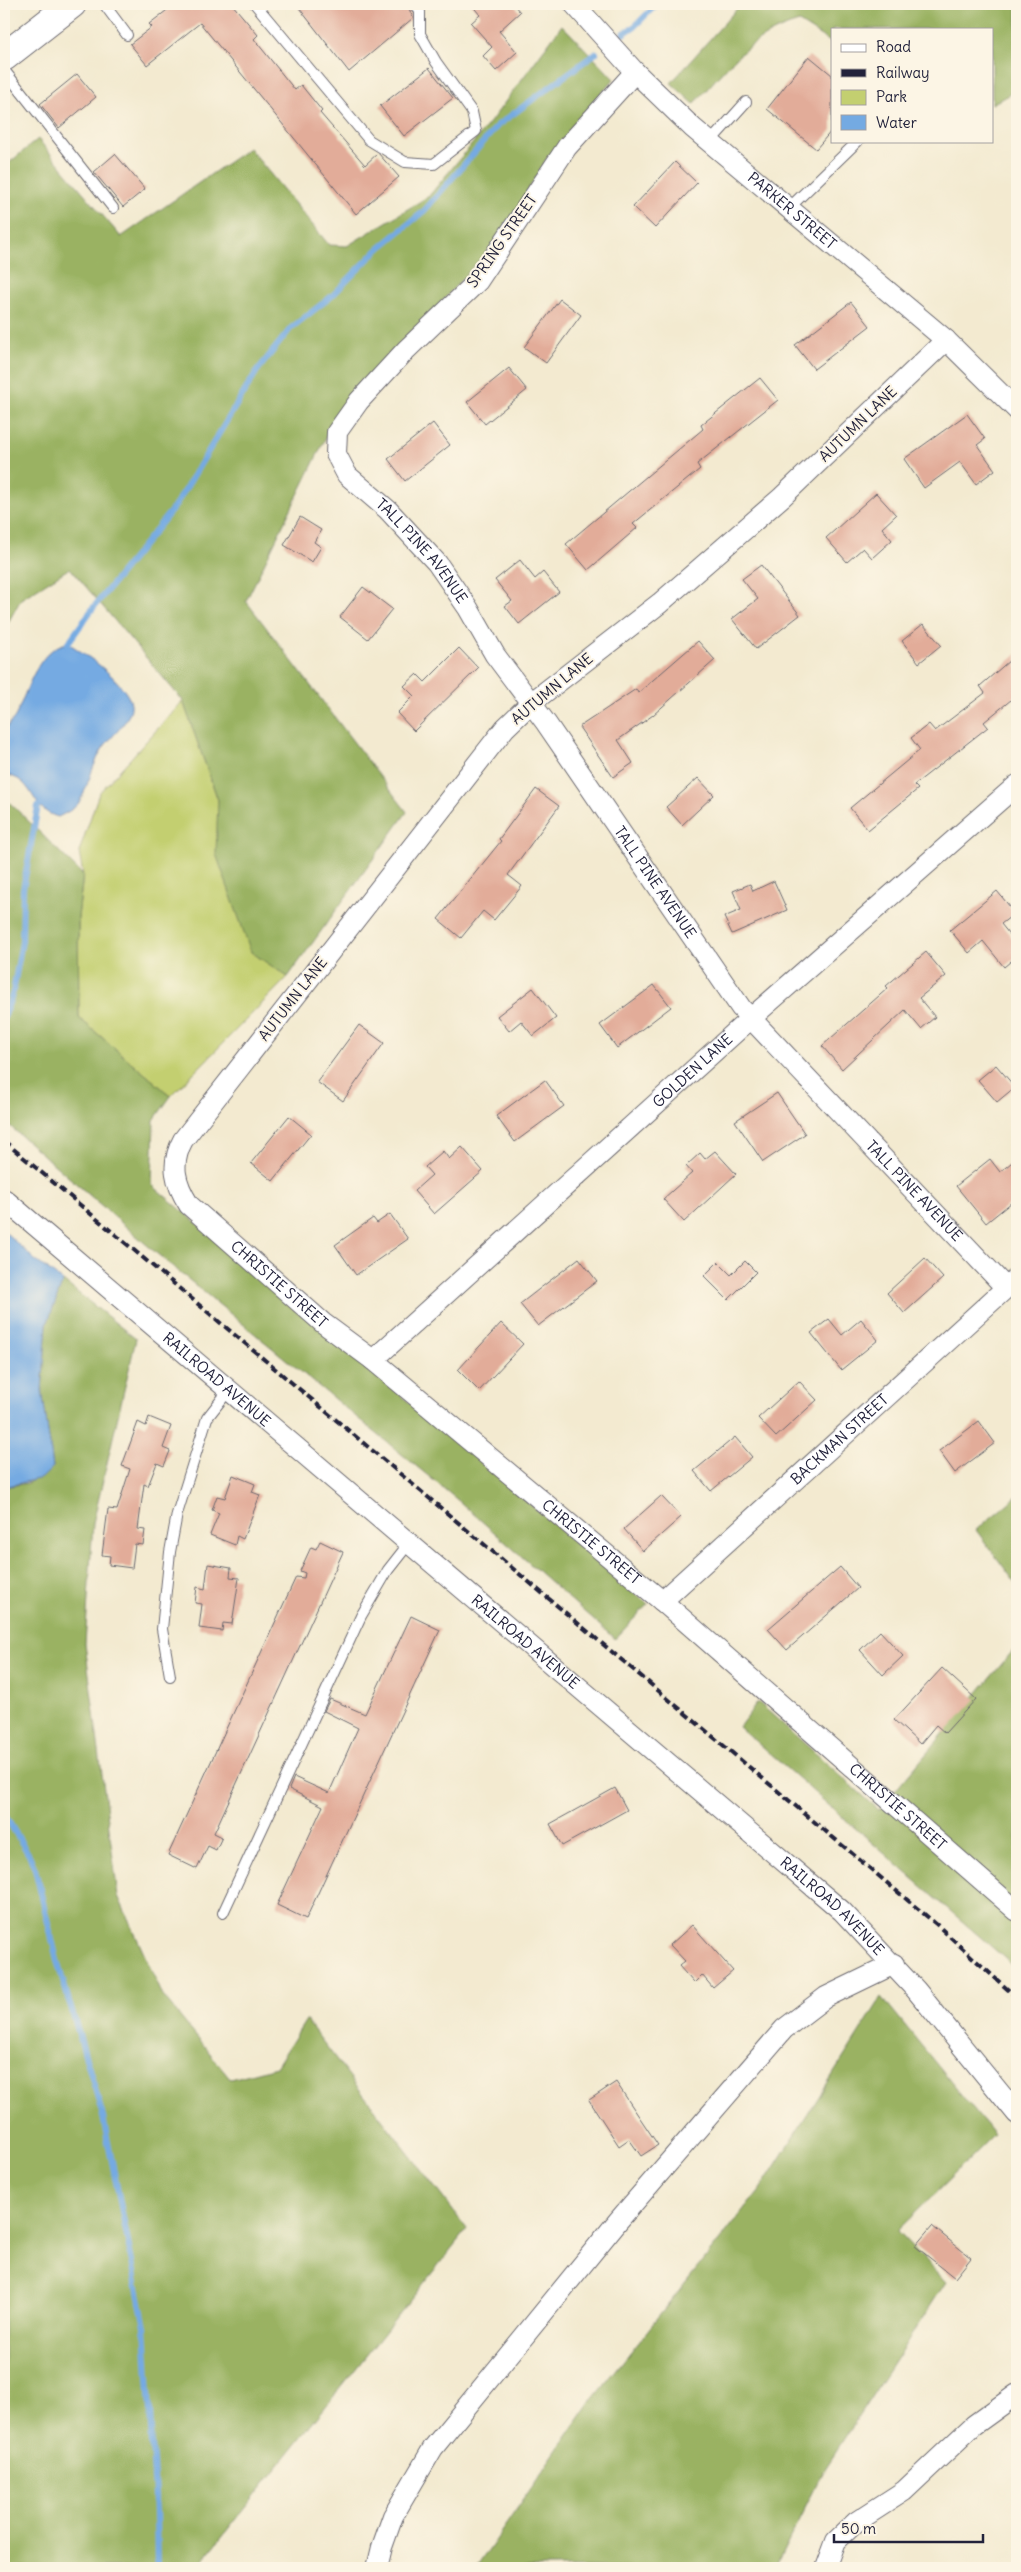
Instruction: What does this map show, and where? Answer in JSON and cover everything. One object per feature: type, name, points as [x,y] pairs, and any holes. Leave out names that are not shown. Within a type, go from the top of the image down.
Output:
[{"type":"main road","points":[[4,57],[72,4]]},
{"type":"street","name":"PARKER STREET","points":[[574,4],[635,72],[710,142],[946,340],[1017,410]]},
{"type":"street","name":"SPRING STREET","points":[[336,454],[337,432],[360,401],[406,350],[478,281],[567,147],[635,72]]},
{"type":"street","name":"AUTUMN LANE","points":[[174,1171],[183,1140],[482,756],[531,703],[660,603],[782,497],[946,340]]},
{"type":"street","name":"TALL PINE AVENUE","points":[[336,454],[347,475],[388,510],[437,563],[468,608],[495,655],[531,703],[734,1000],[750,1019],[1011,1283]]},
{"type":"street","name":"GOLDEN LANE","points":[[373,1360],[750,1019],[1017,785]]},
{"type":"street","name":"CHRISTIE STREET","points":[[174,1171],[176,1184],[189,1205],[323,1323],[373,1360],[662,1602],[1017,1911]]},
{"type":"street","name":"RAILROAD AVENUE","points":[[4,1199],[842,1911],[894,1964],[1017,2114]]},
{"type":"street","name":"BACKMAN STREET","points":[[662,1602],[1011,1283]]},
{"type":"street","points":[[377,2568],[393,2516],[433,2448],[631,2206],[784,2029],[826,1997],[894,1964]]},
{"type":"street","points":[[826,2568],[836,2541],[856,2522],[904,2491],[974,2425],[1017,2394]]},
{"type":"lane","points":[[104,4],[127,35]]},
{"type":"lane","points":[[255,4],[369,140],[405,162],[434,164],[476,131],[472,112],[436,62],[420,34],[420,12],[416,4]]},
{"type":"lane","points":[[4,70],[113,208]]},
{"type":"lane","points":[[710,142],[746,102]]},
{"type":"lane","points":[[789,208],[857,142]]},
{"type":"lane","points":[[170,1676],[162,1629],[170,1552],[177,1514],[208,1418],[229,1390]]},
{"type":"lane","points":[[223,1914],[361,1616],[388,1570],[410,1542]]},
{"type":"green space","points":[[741,4],[1017,4],[1017,90],[994,103],[994,28],[831,28],[831,42],[799,22],[781,28],[766,36],[740,54],[694,104],[671,83]]},
{"type":"green space","points":[[562,25],[614,79],[547,158],[502,234],[331,427],[246,601],[407,812],[288,977],[251,952],[216,854],[218,800],[183,701],[70,568],[21,599],[4,630],[4,167],[38,139],[121,237],[249,148],[329,245],[347,246],[429,196],[491,121]]},
{"type":"green space","points":[[183,701],[218,800],[251,952],[288,977],[171,1096],[79,1018],[78,917],[83,875],[79,852],[99,793]]},
{"type":"green space","points":[[4,797],[83,875],[78,917],[79,1018],[171,1096],[154,1120],[152,1185],[648,1604],[615,1639],[460,1502],[155,1252],[4,1121]]},
{"type":"green space","points":[[63,1281],[136,1339],[93,1523],[85,1644],[118,1896],[163,1996],[231,2079],[276,2067],[306,2020],[467,2229],[197,2568],[4,2568],[4,1487],[28,1483],[53,1467],[42,1390],[47,1324]]},
{"type":"green space","points":[[1017,1496],[1017,1585],[976,1530]]},
{"type":"green space","points":[[1017,1646],[1017,1969],[739,1727],[758,1702],[879,1810]]},
{"type":"green space","points":[[882,1997],[994,2135],[897,2231],[946,2282],[823,2471],[775,2568],[476,2568],[592,2400],[759,2191]]},
{"type":"water","points":[[68,643],[111,675],[125,691],[131,706],[127,719],[99,754],[80,801],[73,809],[58,817],[44,810],[18,779],[4,773],[3,739],[6,729],[16,715],[29,683],[41,661],[58,646]]},
{"type":"water","points":[[4,1231],[35,1260],[63,1281],[47,1324],[42,1390],[53,1467],[42,1478],[4,1487]]},
{"type":"building","points":[[175,4],[232,4],[258,35],[254,39],[295,90],[301,85],[322,111],[320,113],[365,165],[378,153],[399,177],[356,214],[200,23],[147,65],[130,44],[152,27],[149,24]]},
{"type":"building","points":[[296,4],[407,4],[413,18],[349,72]]},
{"type":"building","points":[[471,4],[513,4],[520,12],[499,31],[517,52],[496,71],[483,56],[492,47],[471,23],[480,15]]},
{"type":"building","points":[[809,56],[831,74],[831,131],[816,149],[767,109]]},
{"type":"building","points":[[429,68],[453,98],[404,136],[380,106]]},
{"type":"building","points":[[77,74],[96,97],[59,128],[40,104]]},
{"type":"building","points":[[115,154],[145,189],[123,207],[94,172]]},
{"type":"building","points":[[675,162],[697,183],[655,228],[633,207]]},
{"type":"building","points":[[560,299],[581,315],[546,363],[524,347]]},
{"type":"building","points":[[851,302],[870,326],[814,369],[795,345]]},
{"type":"building","points":[[509,368],[527,390],[485,424],[467,402]]},
{"type":"building","points":[[760,378],[778,400],[697,464],[700,469],[633,524],[637,528],[588,570],[566,544],[703,429],[701,425]]},
{"type":"building","points":[[967,414],[985,439],[977,445],[995,470],[976,484],[960,462],[924,488],[904,459]]},
{"type":"building","points":[[433,423],[450,445],[405,481],[388,459]]},
{"type":"building","points":[[876,493],[896,515],[882,528],[892,540],[872,558],[863,548],[847,562],[826,538]]},
{"type":"building","points":[[300,517],[321,530],[314,542],[321,547],[312,562],[284,545]]},
{"type":"building","points":[[520,560],[535,579],[543,572],[559,592],[519,624],[505,606],[512,601],[495,580]]},
{"type":"building","points":[[761,565],[800,615],[756,649],[732,619],[758,599],[742,579]]},
{"type":"building","points":[[363,587],[392,609],[368,639],[340,617]]},
{"type":"building","points":[[923,624],[941,645],[919,663],[902,641]]},
{"type":"building","points":[[698,641],[715,660],[653,715],[618,740],[633,763],[613,777],[579,727],[636,689],[638,693]]},
{"type":"building","points":[[459,648],[478,668],[414,731],[397,713],[414,696],[404,686],[417,674],[425,682]]},
{"type":"building","points":[[1017,654],[1017,695],[984,722],[988,727],[914,785],[918,789],[868,830],[850,808],[920,750],[911,738],[929,724],[935,731],[985,693],[980,686]]},
{"type":"building","points":[[698,778],[714,795],[682,825],[666,807]]},
{"type":"building","points":[[536,789],[559,806],[508,875],[522,886],[494,920],[483,911],[461,938],[438,919],[501,841],[499,839]]},
{"type":"building","points":[[774,881],[787,910],[732,934],[724,917],[741,910],[733,891],[750,884],[753,891]]},
{"type":"building","points":[[997,891],[1015,913],[1001,924],[1017,944],[1017,956],[1004,967],[983,941],[969,953],[950,930]]},
{"type":"building","points":[[926,952],[946,976],[919,998],[935,1017],[921,1029],[905,1010],[842,1069],[822,1046],[888,988],[886,986]]},
{"type":"building","points":[[654,985],[671,1007],[617,1048],[600,1025]]},
{"type":"building","points":[[533,988],[556,1018],[533,1036],[521,1021],[509,1031],[497,1016]]},
{"type":"building","points":[[359,1025],[384,1043],[343,1101],[317,1082]]},
{"type":"building","points":[[996,1065],[1015,1087],[997,1102],[978,1080]]},
{"type":"building","points":[[545,1080],[564,1106],[515,1142],[496,1116]]},
{"type":"building","points":[[777,1093],[805,1134],[763,1162],[735,1121]]},
{"type":"building","points":[[289,1116],[311,1134],[273,1181],[251,1163]]},
{"type":"building","points":[[462,1147],[483,1171],[434,1214],[414,1191],[432,1175],[425,1167],[443,1151],[449,1159]]},
{"type":"building","points":[[715,1151],[736,1174],[684,1222],[663,1199],[692,1173],[686,1166],[700,1153],[705,1159]]},
{"type":"building","points":[[1017,1158],[1017,1198],[986,1223],[956,1186],[990,1159],[1000,1172]]},
{"type":"building","points":[[390,1214],[408,1239],[356,1275],[335,1245],[373,1218],[377,1223]]},
{"type":"building","points":[[579,1258],[597,1281],[538,1326],[520,1304]]},
{"type":"building","points":[[925,1258],[943,1278],[904,1313],[887,1293]]},
{"type":"building","points":[[745,1261],[756,1272],[728,1300],[704,1276],[718,1262],[731,1275]]},
{"type":"building","points":[[829,1319],[842,1335],[861,1319],[878,1340],[841,1370],[811,1333]]},
{"type":"building","points":[[501,1323],[523,1344],[479,1391],[458,1370]]},
{"type":"building","points":[[799,1381],[817,1400],[776,1437],[758,1418]]},
{"type":"building","points":[[149,1417],[171,1426],[163,1448],[170,1451],[164,1466],[157,1463],[148,1486],[144,1484],[138,1529],[145,1530],[143,1545],[135,1544],[132,1568],[109,1565],[110,1556],[102,1555],[108,1509],[117,1510],[130,1469],[122,1466],[138,1422],[146,1426]]},
{"type":"building","points":[[979,1421],[995,1443],[955,1473],[939,1451]]},
{"type":"building","points":[[735,1437],[752,1457],[711,1491],[694,1471]]},
{"type":"building","points":[[233,1475],[255,1484],[252,1492],[260,1495],[243,1539],[237,1536],[235,1545],[210,1535],[219,1513],[212,1510],[217,1496],[225,1498]]},
{"type":"building","points":[[661,1496],[681,1517],[643,1551],[624,1529]]},
{"type":"building","points":[[320,1541],[343,1552],[214,1833],[222,1837],[216,1850],[208,1846],[197,1869],[168,1855],[296,1577],[304,1578],[305,1573],[300,1571],[311,1547],[316,1549]]},
{"type":"building","points":[[208,1564],[231,1568],[230,1577],[239,1578],[232,1624],[223,1623],[222,1631],[199,1628],[202,1604],[195,1603],[197,1587],[205,1589]]},
{"type":"building","points":[[840,1567],[858,1588],[787,1650],[768,1629]]},
{"type":"building","points":[[411,1616],[440,1630],[306,1919],[277,1905],[323,1806],[289,1789],[294,1777],[329,1793],[358,1728],[324,1711],[330,1699],[365,1714]]},
{"type":"building","points":[[880,1631],[903,1656],[883,1675],[860,1650]]},
{"type":"building","points":[[942,1668],[976,1699],[945,1733],[936,1725],[920,1744],[894,1720]]},
{"type":"building","points":[[615,1788],[627,1810],[562,1846],[550,1824]]},
{"type":"building","points":[[692,1925],[733,1971],[713,1988],[702,1975],[694,1983],[679,1966],[685,1961],[670,1945]]},
{"type":"building","points":[[616,2082],[658,2145],[641,2156],[629,2139],[619,2146],[589,2100]]},
{"type":"building","points":[[932,2226],[971,2258],[955,2278],[915,2246]]},
{"type":"waterway","points":[[623,34],[635,26],[657,4]]},
{"type":"waterway","points":[[68,643],[93,608],[175,506],[257,371],[291,328],[332,296],[377,250],[424,211],[498,125],[596,53]]},
{"type":"waterway","points":[[4,1017],[13,992],[22,941],[23,889],[38,806]]},
{"type":"waterway","points":[[4,1717],[4,1744]]},
{"type":"waterway","points":[[4,1814],[29,1855],[35,1869],[58,1964],[102,2112],[145,2327],[156,2512],[157,2568]]},
{"type":"railway","points":[[4,1141],[936,1924],[1017,1998]]}]
